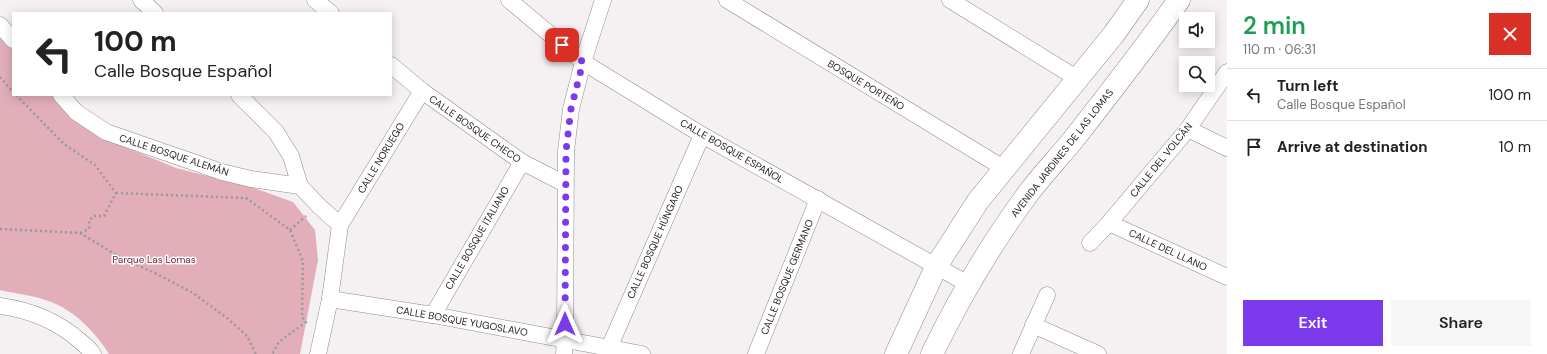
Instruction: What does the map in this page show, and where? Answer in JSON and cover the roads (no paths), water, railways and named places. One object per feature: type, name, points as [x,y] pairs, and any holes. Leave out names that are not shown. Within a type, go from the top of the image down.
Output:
[{"type":"street","points":[[141,0],[153,12]]},
{"type":"street","points":[[316,0],[330,12]]},
{"type":"street","name":"CALLE BOSQUE ESPAÑOL","points":[[508,0],[583,62],[702,135],[937,265],[968,284]]},
{"type":"street","points":[[564,347],[566,151],[571,109],[583,62],[603,0]]},
{"type":"street","name":"BOSQUE PORTEÑO","points":[[728,0],[1005,169]]},
{"type":"street","points":[[950,0],[1078,79]]},
{"type":"street","points":[[896,354],[937,265],[978,201],[1114,34],[1138,0]]},
{"type":"street","name":"AVENIDA JARDINES DE LAS LOMAS","points":[[932,354],[968,284],[1031,190],[1102,104],[1179,0]]},
{"type":"street","points":[[0,25],[12,39]]},
{"type":"street","name":"CALLE BOSQUE CHECO","points":[[392,65],[422,91],[522,162],[565,184]]},
{"type":"street","name":"CALLE DEL VOLCÁN","points":[[1090,243],[1109,223],[1188,129],[1227,72]]},
{"type":"street","name":"CALLE NORUEGO","points":[[340,225],[422,91]]},
{"type":"street","name":"CALLE BOSQUE ALEMÁN","points":[[62,96],[76,112],[106,132],[119,137],[222,172],[251,179],[300,186]]},
{"type":"street","points":[[240,96],[276,132],[291,156],[300,186],[340,225],[330,299],[318,354]]},
{"type":"street","points":[[1188,129],[1227,148]]},
{"type":"street","name":"CALLE BOSQUE HÚNGARO","points":[[609,348],[702,135]]},
{"type":"street","name":"CALLE BOSQUE ITALIANO","points":[[433,314],[522,162]]},
{"type":"street","name":"CALLE BOSQUE GERMANO","points":[[756,354],[818,200]]},
{"type":"street","name":"CALLE DEL LLANO","points":[[1109,223],[1227,277]]},
{"type":"street","points":[[1021,354],[1047,295]]},
{"type":"street","name":"CALLE BOSQUE YUGOSLAVO","points":[[330,299],[433,314],[564,347],[609,348],[642,354]]},
{"type":"street","points":[[0,306],[17,308],[43,316],[70,332],[91,350],[93,354]]},
{"type":"street","points":[[1033,325],[1098,354]]},
{"type":"park label","name":"Parque Las Lomas","points":[[154,259]]}]
